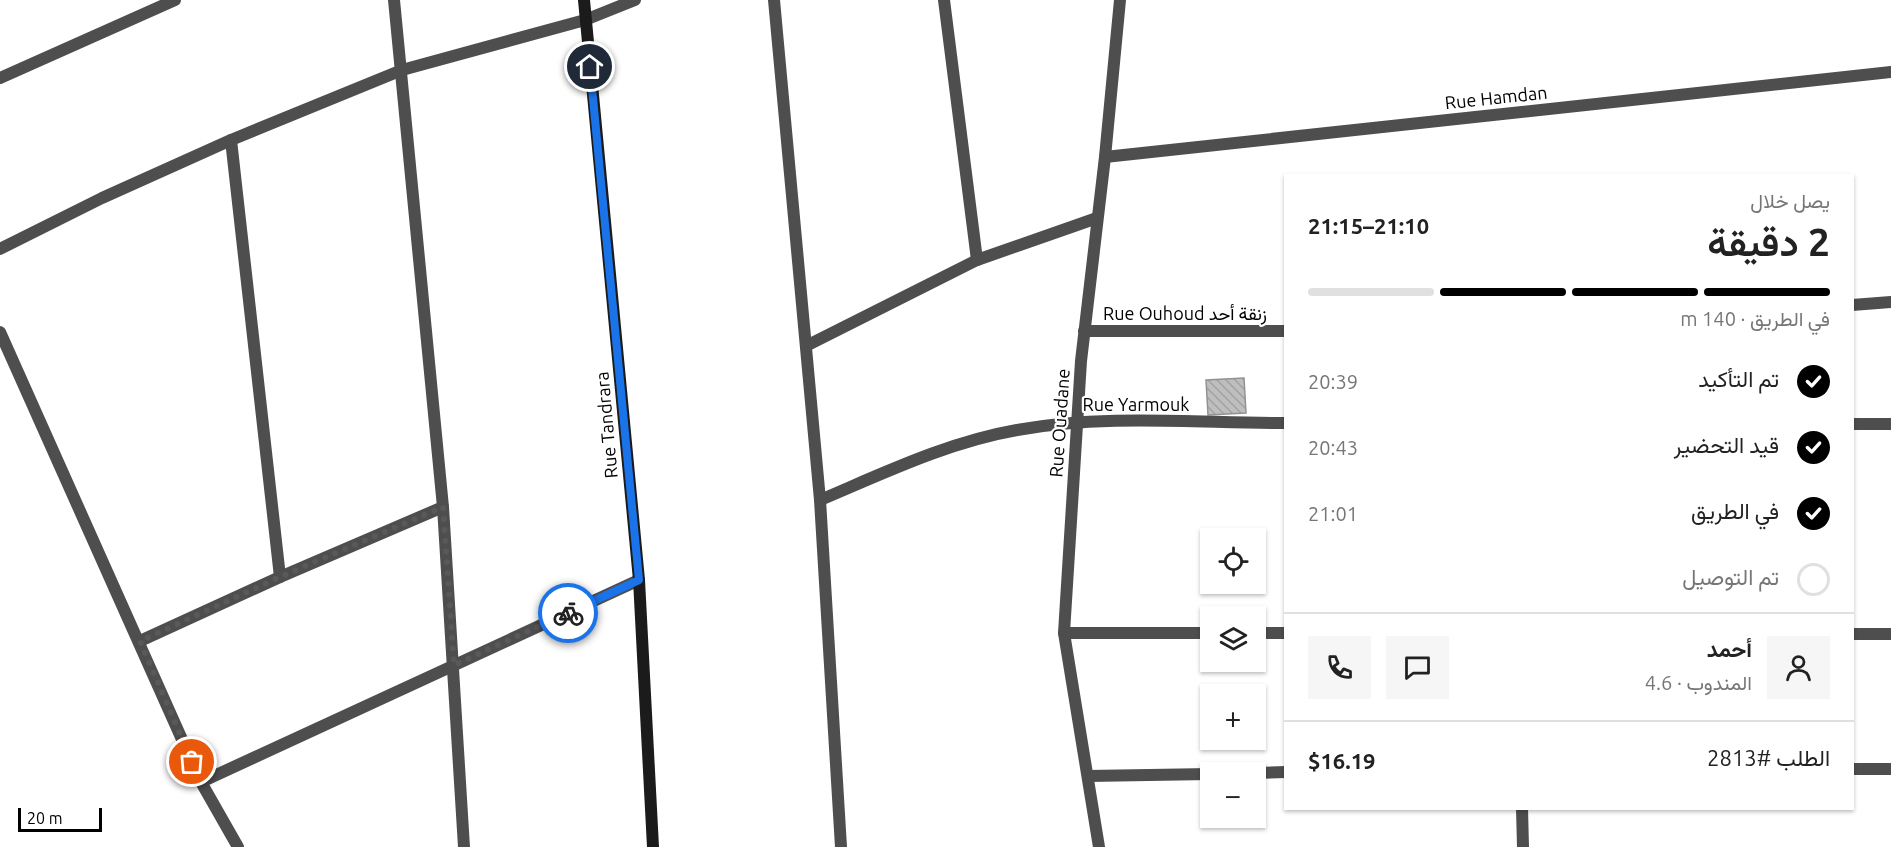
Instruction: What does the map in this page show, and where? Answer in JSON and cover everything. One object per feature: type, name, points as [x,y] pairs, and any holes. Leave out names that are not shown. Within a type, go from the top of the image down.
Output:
[{"type":"main road","name":"Rue Tandrara","points":[[584,0],[639,580],[652,847]]},
{"type":"street","points":[[0,78],[175,0]]},
{"type":"street","points":[[394,0],[443,507],[464,847]]},
{"type":"street","points":[[0,249],[102,198],[231,140],[402,70],[585,20],[635,0]]},
{"type":"street","points":[[774,0],[820,500],[841,847]]},
{"type":"street","points":[[944,0],[977,260]]},
{"type":"street","name":"Rue Ouadane","points":[[1099,847],[1064,633],[1076,422],[1084,331],[1105,157],[1120,0]]},
{"type":"street","name":"Rue Hamdan","points":[[1105,157],[1891,72]]},
{"type":"street","points":[[231,140],[280,577]]},
{"type":"street","points":[[806,346],[977,260],[1097,218]]},
{"type":"street","points":[[1854,305],[1891,302]]},
{"type":"street","name":"Rue Ouhoud زنقة أحد","points":[[1084,331],[1284,331]]},
{"type":"street","points":[[0,332],[140,641],[201,782],[238,847]]},
{"type":"street","name":"Rue Yarmouk","points":[[820,500],[967,442],[1016,430],[1076,422],[1284,423]]},
{"type":"street","points":[[1854,424],[1891,424]]},
{"type":"street","points":[[140,641],[280,577],[443,507]]},
{"type":"street","points":[[201,782],[639,580]]},
{"type":"street","points":[[1064,633],[1200,633]]},
{"type":"street","points":[[1266,633],[1284,633]]},
{"type":"street","points":[[1854,634],[1891,634]]},
{"type":"street","points":[[1854,769],[1891,769]]},
{"type":"street","points":[[1266,773],[1284,772]]},
{"type":"street","points":[[1088,776],[1200,774]]},
{"type":"street","points":[[1521,810],[1523,847]]},
{"type":"building","points":[[1244,378],[1246,413],[1208,415],[1206,380]]},
{"type":"way so far","points":[[192,762],[140,641],[280,577],[443,507],[454,665],[568,613]]},
{"type":"route","points":[[568,613],[639,580],[590,67]]}]
